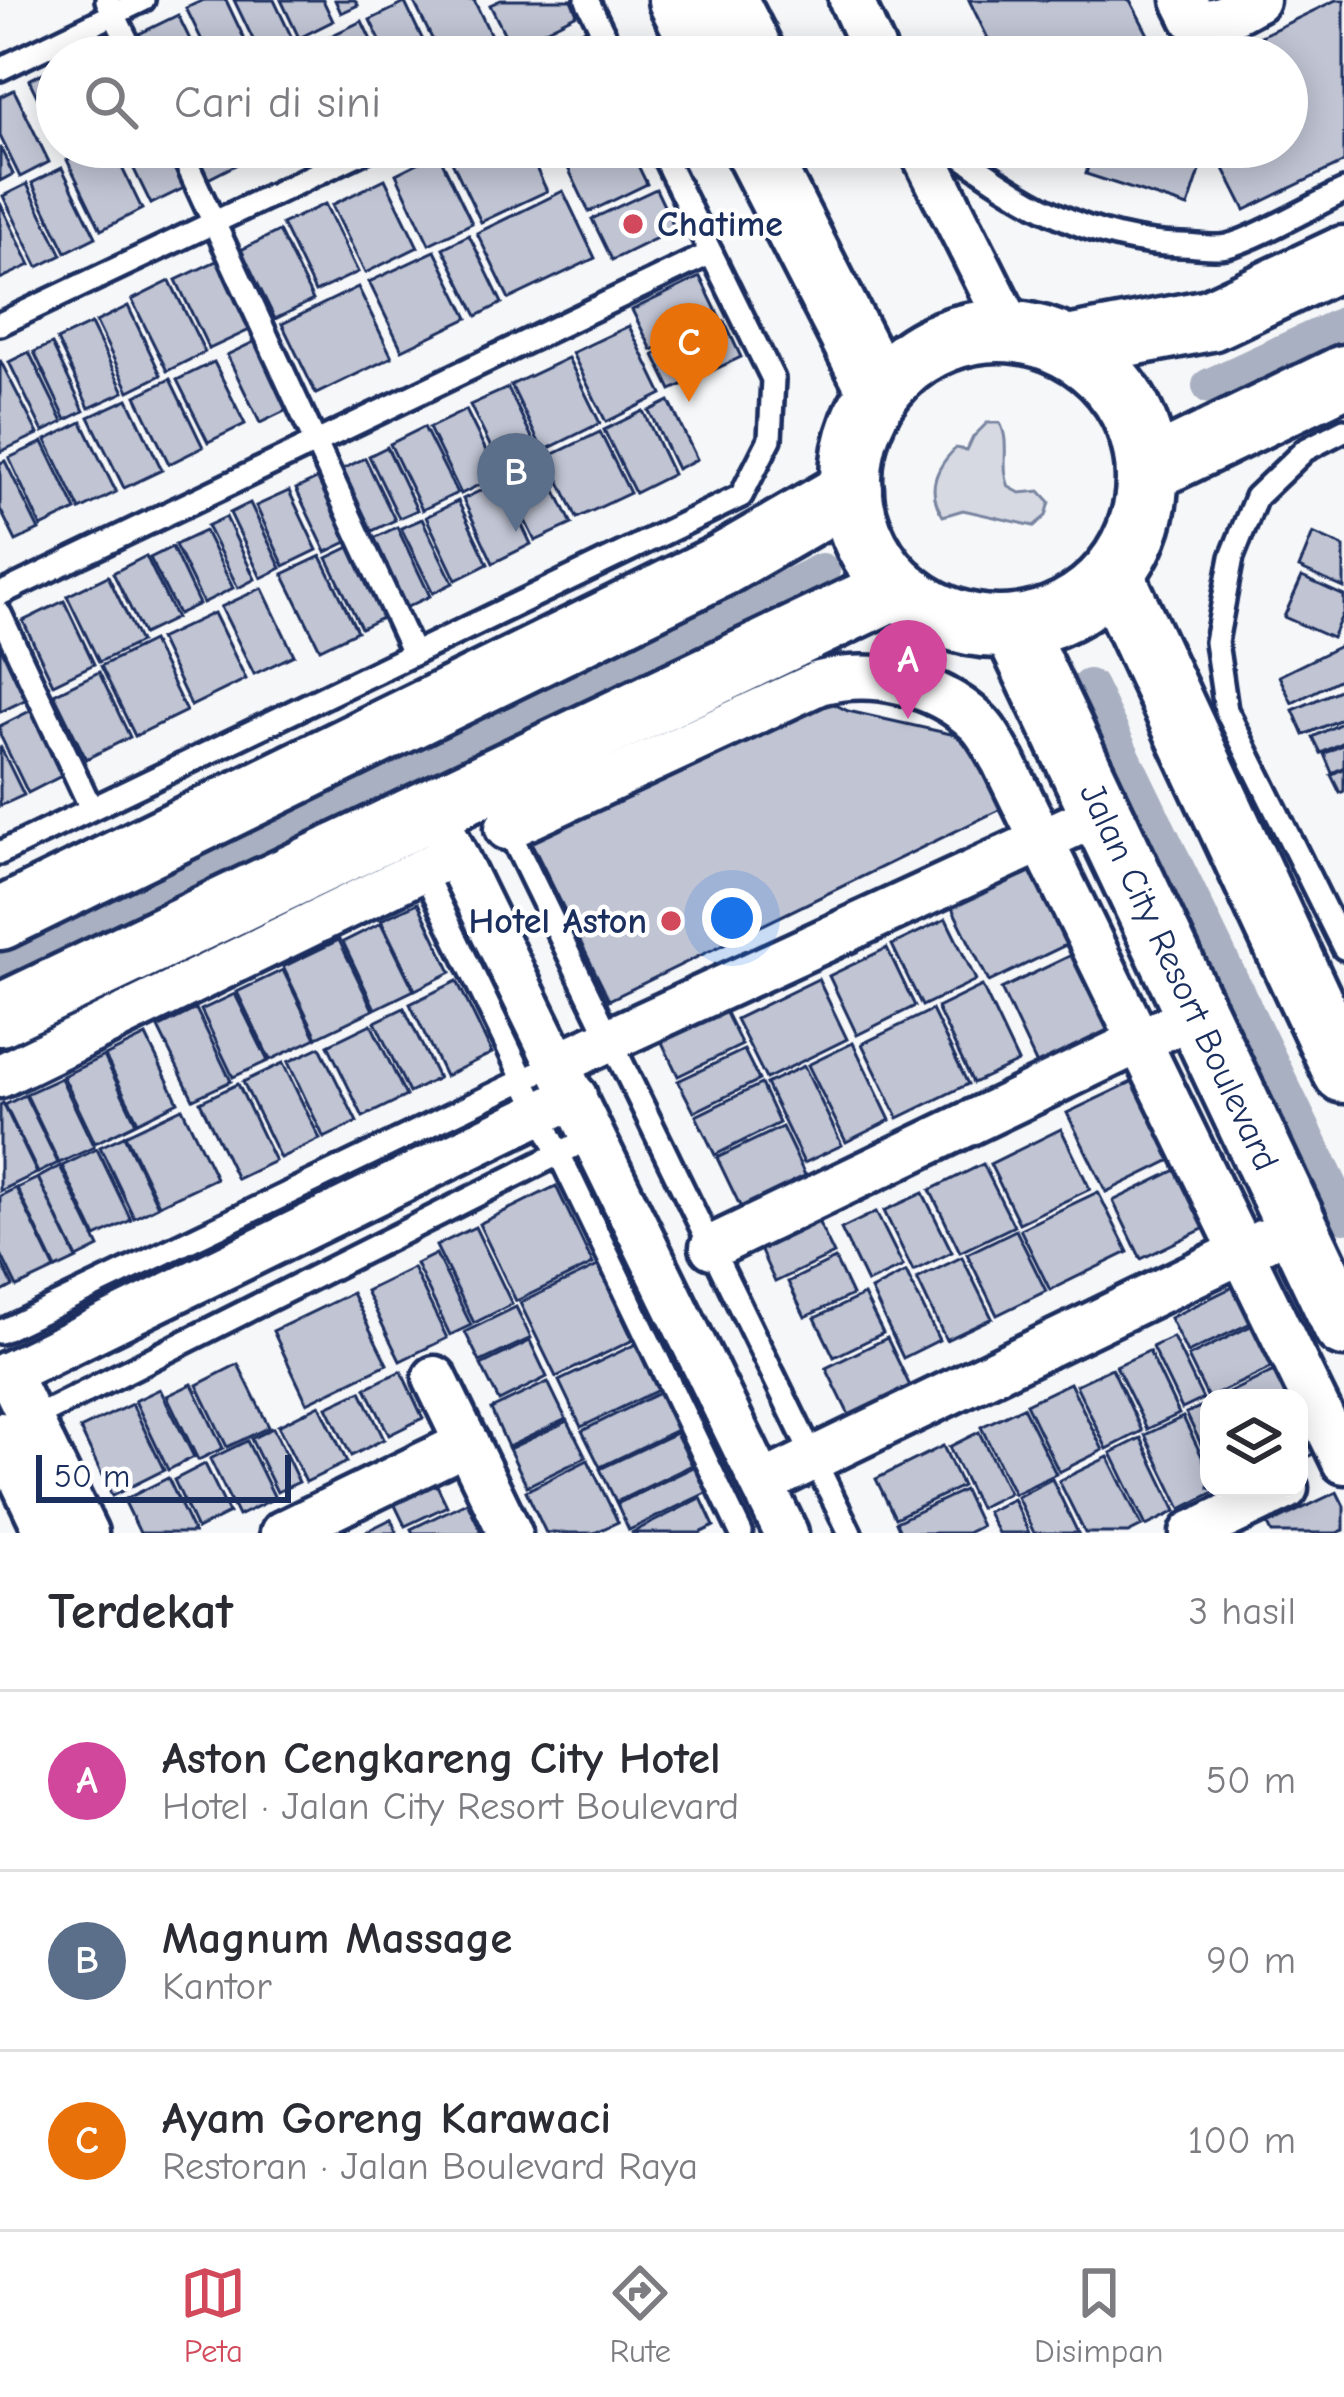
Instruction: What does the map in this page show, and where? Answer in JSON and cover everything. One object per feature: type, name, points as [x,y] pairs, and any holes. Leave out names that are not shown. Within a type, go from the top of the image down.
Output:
[{"type":"street","points":[[679,0],[697,36]]},
{"type":"street","points":[[726,0],[744,36]]},
{"type":"street","points":[[851,0],[868,36]]},
{"type":"street","points":[[1184,0],[1192,18],[1202,22],[1257,0]]},
{"type":"street","points":[[767,168],[893,375]]},
{"type":"street","points":[[809,168],[893,375]]},
{"type":"street","points":[[933,168],[1040,339],[1099,370],[1124,399],[1140,433],[1148,471],[1139,526],[1113,575],[1086,601],[1014,628],[953,620],[924,607],[898,587],[875,559],[860,526],[852,490],[855,435],[893,375],[936,343],[961,334],[1040,339],[1210,320],[1344,257]]},
{"type":"street","points":[[1148,471],[1344,376]]},
{"type":"street","points":[[0,919],[722,565],[852,490]]},
{"type":"street","points":[[1113,575],[1344,1072]]},
{"type":"street","points":[[461,829],[898,587]]},
{"type":"street","name":"Jalan City Resort Boulevard","points":[[1014,628],[1344,1326]]},
{"type":"street","points":[[0,1015],[153,972],[461,829],[819,683],[845,676],[908,683],[951,701],[981,725],[1042,842],[1344,1461],[1308,1478]]},
{"type":"street","points":[[47,1533],[16,1427],[3,1361],[549,1088],[611,1040],[1101,813]]},
{"type":"street","points":[[461,829],[549,1088],[704,1409],[763,1484],[786,1533]]},
{"type":"street","points":[[0,1076],[153,972]]},
{"type":"street","points":[[712,1247],[1196,1014]]},
{"type":"street","points":[[763,1484],[1296,1224]]},
{"type":"street","points":[[435,1378],[510,1533]]},
{"type":"street","points":[[16,1427],[86,1533]]},
{"type":"street","points":[[282,1533],[466,1443]]},
{"type":"street","points":[[1192,1533],[1267,1497]]},
{"type":"lane","points":[[59,36],[110,7],[143,0]]},
{"type":"lane","points":[[587,0],[604,35]]},
{"type":"lane","points":[[110,7],[124,36]]},
{"type":"lane","points":[[0,69],[36,49]]},
{"type":"lane","points":[[188,168],[413,653]]},
{"type":"lane","points":[[0,324],[330,168]]},
{"type":"lane","points":[[0,853],[741,496],[770,439],[773,379],[670,168]]},
{"type":"lane","points":[[978,168],[1051,213],[1100,235],[1160,245],[1227,246],[1344,191]]},
{"type":"lane","points":[[0,594],[712,253]]},
{"type":"lane","points":[[1344,430],[1305,450],[1256,497],[1232,557],[1216,642],[1226,710],[1344,948]]},
{"type":"lane","points":[[0,614],[92,808]]},
{"type":"lane","points":[[461,829],[611,1040],[850,1533]]},
{"type":"lane","points":[[16,1427],[577,1145]]},
{"type":"lane","points":[[704,1409],[741,1533]]},
{"type":"shaded area","points":[[987,423],[1000,423],[1003,431],[1009,487],[1020,493],[1040,491],[1050,502],[1046,516],[1034,526],[963,510],[943,516],[938,507],[935,480],[943,464],[956,448],[967,450]]},
{"type":"building","points":[[204,0],[226,0],[243,36],[200,36],[186,8]]},
{"type":"building","points":[[234,0],[274,0],[291,36],[251,36]]},
{"type":"building","points":[[281,0],[323,0],[333,21],[298,36]]},
{"type":"building","points":[[335,0],[355,0],[358,5],[341,13]]},
{"type":"building","points":[[413,0],[474,0],[491,36],[431,36]]},
{"type":"building","points":[[501,0],[571,0],[577,14],[533,36],[506,36],[490,5]]},
{"type":"building","points":[[969,0],[1130,0],[1149,36],[987,36]]},
{"type":"building","points":[[1344,0],[1344,162],[1245,210],[1224,168],[1308,168],[1308,36],[1261,36]]},
{"type":"building","points":[[405,3],[421,36],[378,36],[370,20]]},
{"type":"building","points":[[178,15],[188,36],[140,36]]},
{"type":"building","points":[[362,21],[369,36],[331,36]]},
{"type":"building","points":[[14,90],[36,135],[37,168],[20,177],[0,136],[0,97]]},
{"type":"building","points":[[0,147],[13,174],[0,181]]},
{"type":"building","points":[[62,168],[96,237],[66,252],[32,183]]},
{"type":"building","points":[[71,168],[122,168],[142,209],[101,230]]},
{"type":"building","points":[[133,168],[180,168],[188,186],[151,204]]},
{"type":"building","points":[[203,168],[229,168],[208,179]]},
{"type":"building","points":[[408,168],[445,168],[472,223],[429,244],[396,174]]},
{"type":"building","points":[[455,168],[536,168],[547,191],[481,222]]},
{"type":"building","points":[[568,168],[639,168],[647,184],[589,212]]},
{"type":"building","points":[[1088,168],[1201,168],[1188,207],[1086,174]]},
{"type":"building","points":[[385,179],[418,247],[365,273],[332,205]]},
{"type":"building","points":[[27,184],[62,255],[38,267],[3,196]]},
{"type":"building","name":"Chatime","points":[[656,189],[675,229],[612,260],[592,219]]},
{"type":"building","points":[[563,191],[595,258],[509,299],[477,233]]},
{"type":"building","points":[[0,203],[30,265],[0,279]]},
{"type":"building","points":[[325,204],[358,272],[315,292],[282,224]]},
{"type":"building","points":[[279,231],[313,300],[275,319],[241,250]]},
{"type":"building","points":[[469,235],[502,303],[477,316],[443,248]]},
{"type":"building","points":[[435,251],[468,318],[402,350],[369,282]]},
{"type":"building","points":[[225,257],[258,326],[209,349],[176,280]]},
{"type":"building","points":[[700,277],[720,318],[652,350],[632,310]]},
{"type":"building","points":[[170,281],[205,352],[167,371],[132,300]]},
{"type":"building","points":[[358,287],[392,357],[316,394],[282,324]]},
{"type":"building","points":[[128,306],[161,375],[129,391],[96,322]]},
{"type":"building","points":[[724,321],[741,357],[671,390],[654,355]]},
{"type":"building","points":[[91,324],[124,392],[89,408],[57,340]]},
{"type":"building","points":[[629,326],[662,394],[606,422],[572,353]]},
{"type":"building","points":[[260,339],[293,407],[260,423],[227,355]]},
{"type":"building","points":[[52,344],[84,411],[66,420],[34,352]]},
{"type":"building","points":[[29,352],[63,422],[43,432],[9,362]]},
{"type":"building","points":[[568,358],[600,423],[543,451],[511,385]]},
{"type":"building","points":[[0,360],[38,434],[0,452]]},
{"type":"building","points":[[214,362],[245,424],[208,442],[177,380]]},
{"type":"building","points":[[170,379],[203,447],[169,464],[136,396]]},
{"type":"building","points":[[508,388],[540,454],[503,472],[470,405]]},
{"type":"building","points":[[128,399],[162,470],[124,488],[89,417]]},
{"type":"building","points":[[669,401],[697,459],[677,469],[649,411]]},
{"type":"building","points":[[466,410],[498,475],[461,494],[429,428]]},
{"type":"building","points":[[643,411],[673,474],[635,493],[604,430]]},
{"type":"building","points":[[82,422],[116,492],[80,510],[46,440]]},
{"type":"building","points":[[424,427],[457,493],[422,510],[390,444]]},
{"type":"building","points":[[600,432],[630,493],[577,518],[548,457]]},
{"type":"building","points":[[43,442],[76,510],[41,527],[9,458]]},
{"type":"building","points":[[387,447],[417,510],[399,518],[369,456]]},
{"type":"building","points":[[365,458],[395,520],[372,531],[341,470]]},
{"type":"building","points":[[541,460],[572,524],[535,541],[504,478]]},
{"type":"building","points":[[5,461],[39,530],[16,541],[0,509],[0,463]]},
{"type":"building","points":[[323,476],[353,539],[326,552],[296,489]]},
{"type":"building","points":[[501,481],[531,544],[493,563],[463,499]]},
{"type":"building","points":[[289,491],[317,550],[284,566],[256,506]]},
{"type":"building","points":[[458,501],[488,564],[456,580],[426,517]]},
{"type":"building","points":[[250,503],[281,568],[261,578],[230,513]]},
{"type":"building","points":[[226,517],[255,579],[238,588],[207,526]]},
{"type":"building","points":[[422,519],[453,583],[433,593],[401,528]]},
{"type":"building","points":[[397,527],[430,596],[405,608],[372,539]]},
{"type":"building","points":[[205,531],[233,588],[203,603],[175,545]]},
{"type":"building","points":[[1313,533],[1344,547],[1344,588],[1299,568]]},
{"type":"building","points":[[354,545],[388,615],[361,628],[327,558]]},
{"type":"building","points":[[172,547],[199,604],[178,614],[150,558]]},
{"type":"building","points":[[146,556],[176,618],[143,634],[113,573]]},
{"type":"building","points":[[321,556],[357,631],[320,649],[283,574]]},
{"type":"building","points":[[108,576],[140,642],[99,662],[67,596]]},
{"type":"building","points":[[1302,577],[1344,596],[1344,611],[1332,638],[1284,617]]},
{"type":"building","points":[[262,588],[294,655],[254,674],[221,607]]},
{"type":"building","points":[[64,601],[94,664],[53,684],[23,621]]},
{"type":"building","points":[[214,613],[246,679],[191,706],[159,639]]},
{"type":"building","points":[[0,632],[35,695],[0,712]]},
{"type":"building","points":[[152,641],[186,711],[135,736],[101,666]]},
{"type":"building","points":[[1342,645],[1344,677],[1292,703],[1279,676]]},
{"type":"building","points":[[99,672],[130,737],[86,759],[54,694]]},
{"type":"building","points":[[1344,688],[1344,718],[1304,735],[1293,710]]},
{"type":"building","name":"Hotel Aston","points":[[826,700],[848,711],[969,738],[1003,808],[609,1000],[531,842]]},
{"type":"building","points":[[40,706],[71,771],[28,793],[0,726]]},
{"type":"building","points":[[1344,722],[1344,742],[1321,753],[1313,737]]},
{"type":"building","points":[[1344,744],[1344,767],[1332,773],[1324,754]]},
{"type":"building","points":[[0,746],[24,795],[0,806]]},
{"type":"building","points":[[1344,768],[1344,791],[1340,793],[1331,775]]},
{"type":"building","points":[[1039,863],[1076,940],[989,982],[951,906]]},
{"type":"building","points":[[418,903],[451,972],[415,990],[381,920]]},
{"type":"building","points":[[946,919],[976,980],[922,1006],[892,945]]},
{"type":"building","points":[[381,923],[414,990],[375,1009],[343,942]]},
{"type":"building","points":[[339,940],[373,1010],[317,1037],[283,967]]},
{"type":"building","points":[[887,948],[915,1006],[857,1035],[829,976]]},
{"type":"building","points":[[1080,951],[1116,1027],[1037,1065],[1001,989]]},
{"type":"building","points":[[283,970],[316,1038],[270,1060],[237,992]]},
{"type":"building","points":[[818,979],[847,1039],[766,1079],[736,1019]]},
{"type":"building","points":[[457,981],[492,1053],[445,1076],[410,1004]]},
{"type":"building","points":[[982,986],[1018,1062],[973,1083],[937,1008]]},
{"type":"building","points":[[235,994],[268,1061],[233,1077],[201,1010]]},
{"type":"building","points":[[721,1003],[742,1045],[678,1076],[658,1034]]},
{"type":"building","points":[[404,1008],[438,1078],[409,1093],[375,1022]]},
{"type":"building","points":[[196,1009],[231,1081],[193,1099],[158,1028]]},
{"type":"building","points":[[932,1010],[968,1084],[898,1118],[862,1044]]},
{"type":"building","points":[[371,1024],[406,1096],[363,1117],[328,1045]]},
{"type":"building","points":[[146,1036],[178,1102],[138,1122],[105,1056]]},
{"type":"building","points":[[853,1043],[890,1120],[846,1142],[808,1065]]},
{"type":"building","points":[[320,1047],[357,1122],[324,1138],[288,1062]]},
{"type":"building","points":[[744,1050],[759,1080],[694,1112],[678,1081]]},
{"type":"building","points":[[104,1056],[136,1123],[95,1143],[63,1076]]},
{"type":"building","points":[[283,1063],[320,1139],[280,1158],[243,1082]]},
{"type":"building","points":[[804,1066],[842,1145],[804,1163],[766,1084]]},
{"type":"building","points":[[61,1078],[94,1147],[59,1163],[26,1094]]},
{"type":"building","points":[[1138,1079],[1177,1157],[1106,1192],[1067,1113]]},
{"type":"building","points":[[238,1084],[275,1161],[237,1179],[200,1102]]},
{"type":"building","points":[[761,1084],[779,1123],[715,1155],[696,1116]]},
{"type":"building","points":[[25,1095],[58,1163],[38,1173],[5,1105]]},
{"type":"building","points":[[3,1103],[37,1173],[0,1191],[0,1105]]},
{"type":"building","points":[[182,1108],[216,1178],[159,1205],[125,1135]]},
{"type":"building","points":[[782,1127],[807,1179],[742,1210],[717,1158]]},
{"type":"building","points":[[1061,1129],[1090,1189],[1019,1223],[990,1164]]},
{"type":"building","points":[[124,1136],[158,1206],[134,1218],[100,1147]]},
{"type":"building","points":[[97,1149],[131,1220],[96,1237],[62,1166]]},
{"type":"building","points":[[983,1164],[1014,1226],[960,1252],[930,1190]]},
{"type":"building","points":[[60,1166],[99,1247],[77,1258],[38,1178]]},
{"type":"building","points":[[1182,1167],[1211,1225],[1141,1259],[1113,1201]]},
{"type":"building","points":[[38,1178],[77,1259],[56,1269],[17,1188]]},
{"type":"building","points":[[556,1186],[593,1264],[516,1301],[479,1224]]},
{"type":"building","points":[[16,1188],[55,1269],[17,1287],[0,1252],[0,1196]]},
{"type":"building","points":[[1098,1192],[1128,1252],[1050,1290],[1020,1229]]},
{"type":"building","points":[[923,1193],[952,1252],[913,1271],[884,1211]]},
{"type":"building","points":[[876,1212],[903,1266],[867,1283],[841,1229]]},
{"type":"building","points":[[817,1219],[834,1254],[775,1282],[759,1247]]},
{"type":"building","points":[[475,1227],[512,1304],[474,1323],[436,1246]]},
{"type":"building","points":[[1016,1230],[1046,1291],[997,1315],[967,1254]]},
{"type":"building","points":[[436,1254],[471,1325],[450,1335],[416,1264]]},
{"type":"building","points":[[962,1257],[992,1318],[946,1340],[917,1279]]},
{"type":"building","points":[[0,1259],[13,1286],[0,1293]]},
{"type":"building","points":[[835,1259],[852,1295],[805,1317],[788,1282]]},
{"type":"building","points":[[598,1266],[633,1340],[556,1377],[520,1303]]},
{"type":"building","points":[[413,1268],[447,1338],[400,1361],[366,1291]]},
{"type":"building","points":[[906,1272],[939,1340],[903,1358],[871,1290]]},
{"type":"building","points":[[1239,1284],[1257,1320],[1187,1353],[1170,1318]]},
{"type":"building","points":[[352,1293],[387,1364],[307,1403],[273,1331]]},
{"type":"building","points":[[864,1295],[883,1333],[834,1357],[815,1318]]},
{"type":"building","points":[[516,1307],[531,1338],[480,1362],[465,1332]]},
{"type":"building","points":[[1257,1323],[1277,1365],[1227,1389],[1204,1389],[1188,1357]]},
{"type":"building","points":[[1173,1337],[1200,1400],[1182,1409],[1152,1347]]},
{"type":"building","points":[[887,1338],[912,1390],[851,1419],[826,1368]]},
{"type":"building","points":[[530,1341],[547,1377],[499,1401],[481,1365]]},
{"type":"building","points":[[636,1344],[658,1390],[581,1427],[559,1381]]},
{"type":"building","points":[[1149,1351],[1179,1414],[1147,1429],[1116,1366]]},
{"type":"building","points":[[238,1364],[269,1427],[227,1447],[197,1385]]},
{"type":"building","points":[[1112,1368],[1142,1431],[1107,1449],[1076,1385]]},
{"type":"building","points":[[1278,1369],[1287,1389],[1237,1389]]},
{"type":"building","points":[[401,1371],[423,1418],[389,1435],[366,1388]]},
{"type":"building","points":[[548,1382],[566,1419],[508,1447],[491,1409]]},
{"type":"building","points":[[1070,1383],[1103,1450],[1059,1472],[1026,1404]]},
{"type":"building","points":[[192,1384],[223,1448],[198,1460],[167,1396]]},
{"type":"building","points":[[160,1389],[194,1457],[168,1470],[135,1401]]},
{"type":"building","points":[[361,1391],[384,1439],[351,1456],[327,1407]]},
{"type":"building","points":[[663,1391],[681,1428],[600,1467],[582,1431]]},
{"type":"building","points":[[132,1404],[164,1470],[112,1496],[80,1429]]},
{"type":"building","points":[[320,1405],[347,1462],[306,1482],[278,1426]]},
{"type":"building","points":[[1023,1407],[1056,1474],[1014,1494],[981,1427]]},
{"type":"building","points":[[1200,1407],[1200,1442],[1186,1413]]},
{"type":"building","points":[[1183,1417],[1200,1452],[1200,1497],[1204,1497],[1181,1509],[1145,1435]]},
{"type":"building","points":[[568,1421],[586,1457],[527,1486],[509,1449]]},
{"type":"building","points":[[273,1428],[299,1482],[277,1492],[251,1439]]},
{"type":"building","points":[[1308,1429],[1319,1451],[1308,1456]]},
{"type":"building","points":[[979,1432],[1009,1493],[979,1508],[949,1447]]},
{"type":"building","points":[[676,1433],[692,1465],[616,1502],[600,1469]]},
{"type":"building","points":[[1141,1438],[1176,1511],[1146,1526],[1111,1453]]},
{"type":"building","points":[[247,1441],[275,1498],[238,1516],[210,1459]]},
{"type":"building","points":[[943,1446],[962,1486],[895,1518],[876,1479]]},
{"type":"building","points":[[1108,1457],[1142,1526],[1128,1533],[1085,1533],[1059,1481]]},
{"type":"building","points":[[588,1460],[618,1522],[594,1533],[546,1533],[526,1491]]},
{"type":"building","points":[[205,1464],[229,1513],[197,1529],[174,1480]]},
{"type":"building","points":[[696,1466],[708,1492],[629,1530],[617,1504]]},
{"type":"building","points":[[433,1477],[447,1506],[405,1526],[391,1497]]},
{"type":"building","points":[[168,1478],[194,1533],[140,1533],[124,1500]]},
{"type":"building","points":[[1052,1479],[1078,1533],[1034,1533],[1017,1497]]},
{"type":"building","points":[[964,1490],[981,1526],[967,1533],[901,1533],[896,1522]]},
{"type":"building","points":[[1337,1492],[1344,1506],[1344,1530],[1272,1533],[1268,1525]]},
{"type":"building","points":[[701,1498],[714,1526],[700,1533],[631,1533]]},
{"type":"building","points":[[1013,1499],[1029,1533],[998,1533],[987,1512]]},
{"type":"building","points":[[467,1502],[482,1533],[413,1533],[411,1529]]},
{"type":"building","points":[[391,1519],[397,1533],[363,1533]]},
{"type":"waterway","points":[[1210,386],[1344,324]]},
{"type":"waterway","points":[[0,972],[822,571]]},
{"type":"waterway","points":[[1089,687],[1344,1215]]},
{"type":"place","name":"Chatime","points":[[633,224]]},
{"type":"place","name":"Ayam Goreng Karawaci","points":[[689,402]]},
{"type":"place","name":"Magnum Massage","points":[[516,532]]},
{"type":"place","name":"Aston Cengkareng City Hotel","points":[[908,719]]},
{"type":"place","name":"Hotel Aston","points":[[671,921]]}]
